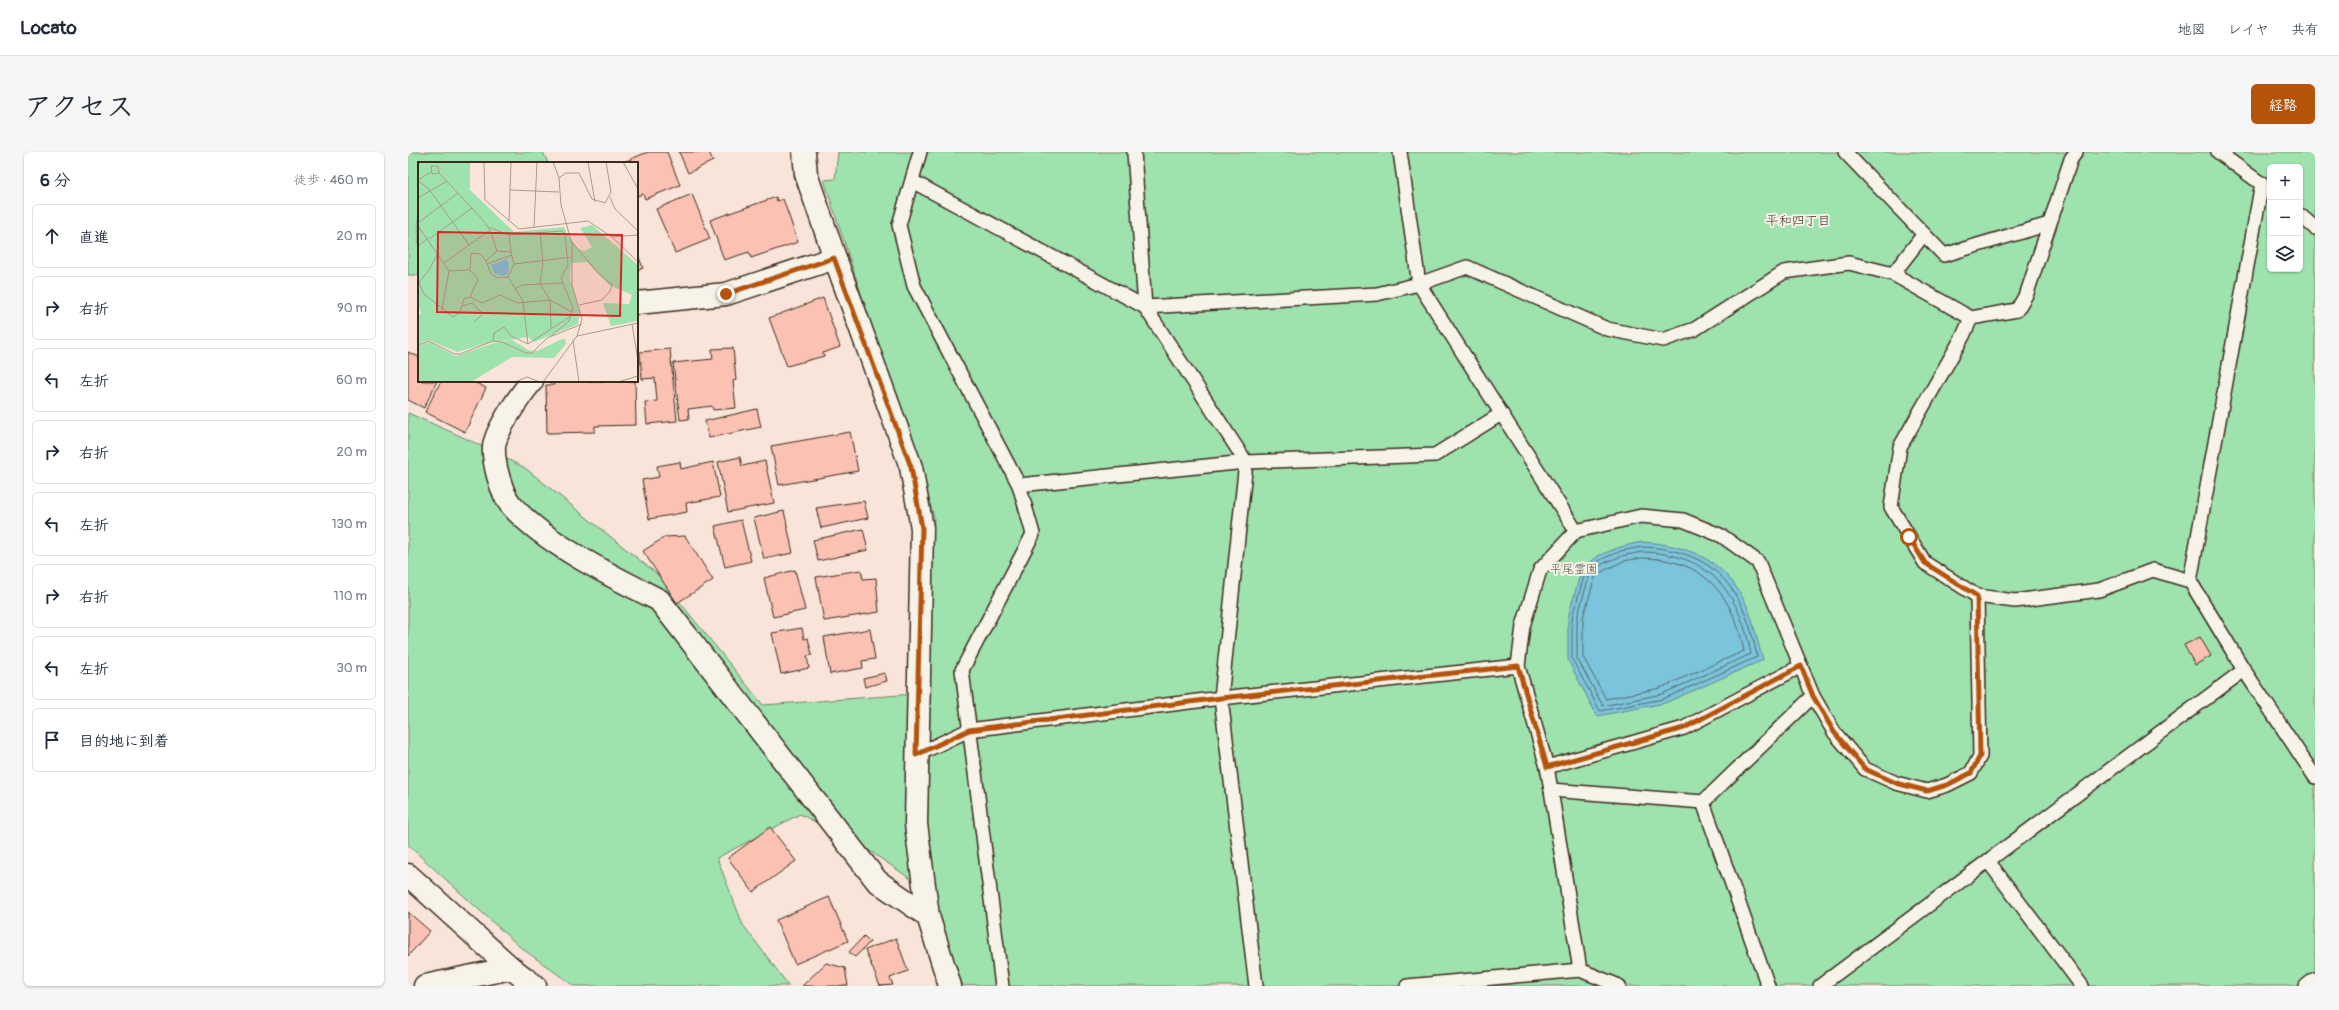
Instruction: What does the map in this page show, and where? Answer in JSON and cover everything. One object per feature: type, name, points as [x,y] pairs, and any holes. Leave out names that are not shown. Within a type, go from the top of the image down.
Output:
[{"type":"street","points":[[804,152],[806,174],[834,258],[911,467],[922,528],[916,755],[916,824],[928,916],[950,986]]},
{"type":"street","points":[[638,303],[726,294],[834,258]]},
{"type":"street","points":[[531,382],[515,402],[494,446],[497,474],[510,504],[541,533],[624,582],[659,600],[877,881],[928,916]]},
{"type":"street","points":[[408,875],[511,968],[535,986]]},
{"type":"street","points":[[425,986],[511,968]]},
{"type":"lane","points":[[920,152],[899,225],[914,286],[1019,485],[1033,534],[962,670],[1002,986]]},
{"type":"lane","points":[[1134,152],[1145,307]]},
{"type":"lane","points":[[1400,152],[1420,284],[1576,531]]},
{"type":"lane","points":[[1845,152],[1944,255],[2049,224]]},
{"type":"lane","points":[[1145,307],[1377,294],[1420,284],[1467,267],[1607,329],[1664,340],[1695,329],[1784,272],[1849,263],[1894,274],[1971,318],[2017,310],[2027,293],[2071,158],[2076,152]]},
{"type":"lane","points":[[2218,152],[2266,186],[2190,580],[2244,670],[2314,773]]},
{"type":"lane","points":[[912,181],[1145,307],[1246,462],[1221,698],[1256,986]]},
{"type":"lane","points":[[2303,218],[2315,228]]},
{"type":"lane","points":[[1894,274],[1924,234]]},
{"type":"lane","points":[[1971,318],[1963,336],[1900,447],[1891,507],[1925,563],[1977,596],[2015,601],[2099,590],[2153,570],[2190,580]]},
{"type":"lane","points":[[1019,485],[1246,462],[1435,455],[1501,414]]},
{"type":"lane","points":[[1580,970],[1547,767],[1518,666],[1523,626],[1540,570],[1576,531],[1641,516],[1683,520],[1722,536],[1758,562],[1813,696],[1834,732],[1865,769],[1896,783],[1927,791],[1947,785],[1971,773],[1980,756],[1977,596]]},
{"type":"lane","points":[[916,755],[969,730],[1221,698],[1518,666]]},
{"type":"lane","points":[[1547,767],[1684,728],[1801,666]]},
{"type":"lane","points":[[1820,986],[2244,670]]},
{"type":"lane","points":[[1551,790],[1703,802],[1813,696]]},
{"type":"lane","points":[[1703,802],[1768,986]]},
{"type":"lane","points":[[1988,861],[2082,986]]},
{"type":"lane","points":[[1407,986],[1580,970],[1618,986]]},
{"type":"lane","points":[[2306,986],[2315,979]]},
{"type":"green space","points":[[408,152],[543,152],[548,162],[418,162],[418,275],[408,275]]},
{"type":"green space","name":"平尾霊園","points":[[838,152],[2315,152],[2315,986],[980,986],[979,984],[963,986],[924,888],[867,849],[800,814],[717,858],[743,925],[789,986],[574,986],[520,947],[408,845],[408,413],[467,439],[525,468],[657,574],[763,705],[928,693],[934,517],[824,180],[835,179]]},
{"type":"water","points":[[1641,542],[1674,546],[1689,551],[1703,557],[1727,576],[1746,604],[1763,660],[1665,703],[1597,716],[1568,660],[1568,617],[1582,568],[1600,555],[1620,547]]},
{"type":"building","points":[[648,152],[667,152],[680,185],[645,199],[643,194],[638,196],[638,162],[623,162]]},
{"type":"building","points":[[679,152],[709,152],[713,161],[688,173]]},
{"type":"building","points":[[692,194],[710,239],[675,253],[656,209]]},
{"type":"building","points":[[776,197],[777,201],[783,199],[798,242],[751,258],[749,252],[724,260],[710,220]]},
{"type":"building","points":[[638,255],[643,268],[638,270]]},
{"type":"building","points":[[823,298],[840,347],[823,353],[824,356],[787,366],[769,318]]},
{"type":"building","points":[[733,348],[736,380],[733,381],[736,408],[713,410],[712,406],[688,409],[689,419],[680,420],[673,363],[713,359],[712,349]]},
{"type":"building","points":[[670,349],[677,421],[647,424],[645,402],[657,401],[655,378],[642,379],[640,352]]},
{"type":"building","points":[[408,352],[418,357],[418,382],[437,382],[424,408],[408,400]]},
{"type":"building","points":[[440,382],[474,382],[486,388],[465,432],[425,412]]},
{"type":"building","points":[[554,382],[635,382],[636,425],[595,426],[595,432],[547,433],[546,385],[554,385]]},
{"type":"building","points":[[757,409],[761,427],[709,438],[705,421]]},
{"type":"building","points":[[850,432],[858,471],[779,485],[771,446]]},
{"type":"building","points":[[740,457],[742,466],[765,461],[774,503],[728,512],[718,462]]},
{"type":"building","points":[[680,462],[681,469],[713,462],[720,497],[686,503],[687,512],[649,519],[642,480],[659,477],[657,466]]},
{"type":"building","points":[[864,501],[868,518],[821,528],[816,508]]},
{"type":"building","points":[[784,511],[793,553],[764,559],[754,518]]},
{"type":"building","points":[[741,520],[751,561],[725,567],[715,526]]},
{"type":"building","points":[[863,529],[868,550],[818,561],[813,540]]},
{"type":"building","points":[[685,536],[713,580],[677,603],[643,551],[665,537]]},
{"type":"building","points":[[795,570],[805,610],[773,617],[764,578]]},
{"type":"building","points":[[861,570],[863,579],[876,578],[879,612],[824,621],[816,577]]},
{"type":"building","points":[[802,628],[804,639],[808,638],[812,655],[807,656],[809,668],[781,674],[772,633]]},
{"type":"building","points":[[870,629],[875,659],[862,661],[863,668],[830,674],[824,637]]},
{"type":"building","points":[[2200,637],[2211,656],[2195,665],[2184,645]]},
{"type":"building","points":[[885,673],[887,681],[865,687],[863,678]]},
{"type":"building","points":[[770,827],[796,861],[753,892],[728,858]]},
{"type":"building","points":[[829,897],[848,941],[795,964],[776,920]]},
{"type":"building","points":[[408,912],[430,931],[408,956]]},
{"type":"building","points":[[864,936],[870,942],[855,957],[849,952]]},
{"type":"building","points":[[896,938],[908,971],[890,978],[893,985],[880,986],[865,950]]},
{"type":"building","points":[[826,963],[845,968],[848,986],[802,986]]},
{"type":"district","name":"平和四丁目","points":[[1798,221]]},
{"type":"route","points":[[726,294],[834,258],[911,467],[922,528],[916,755],[969,730],[1221,698],[1518,666],[1547,767],[1684,728],[1801,666],[1813,696],[1834,732],[1865,769],[1896,783],[1927,791],[1947,785],[1971,773],[1980,756],[1977,596],[1925,563],[1909,537]]}]
